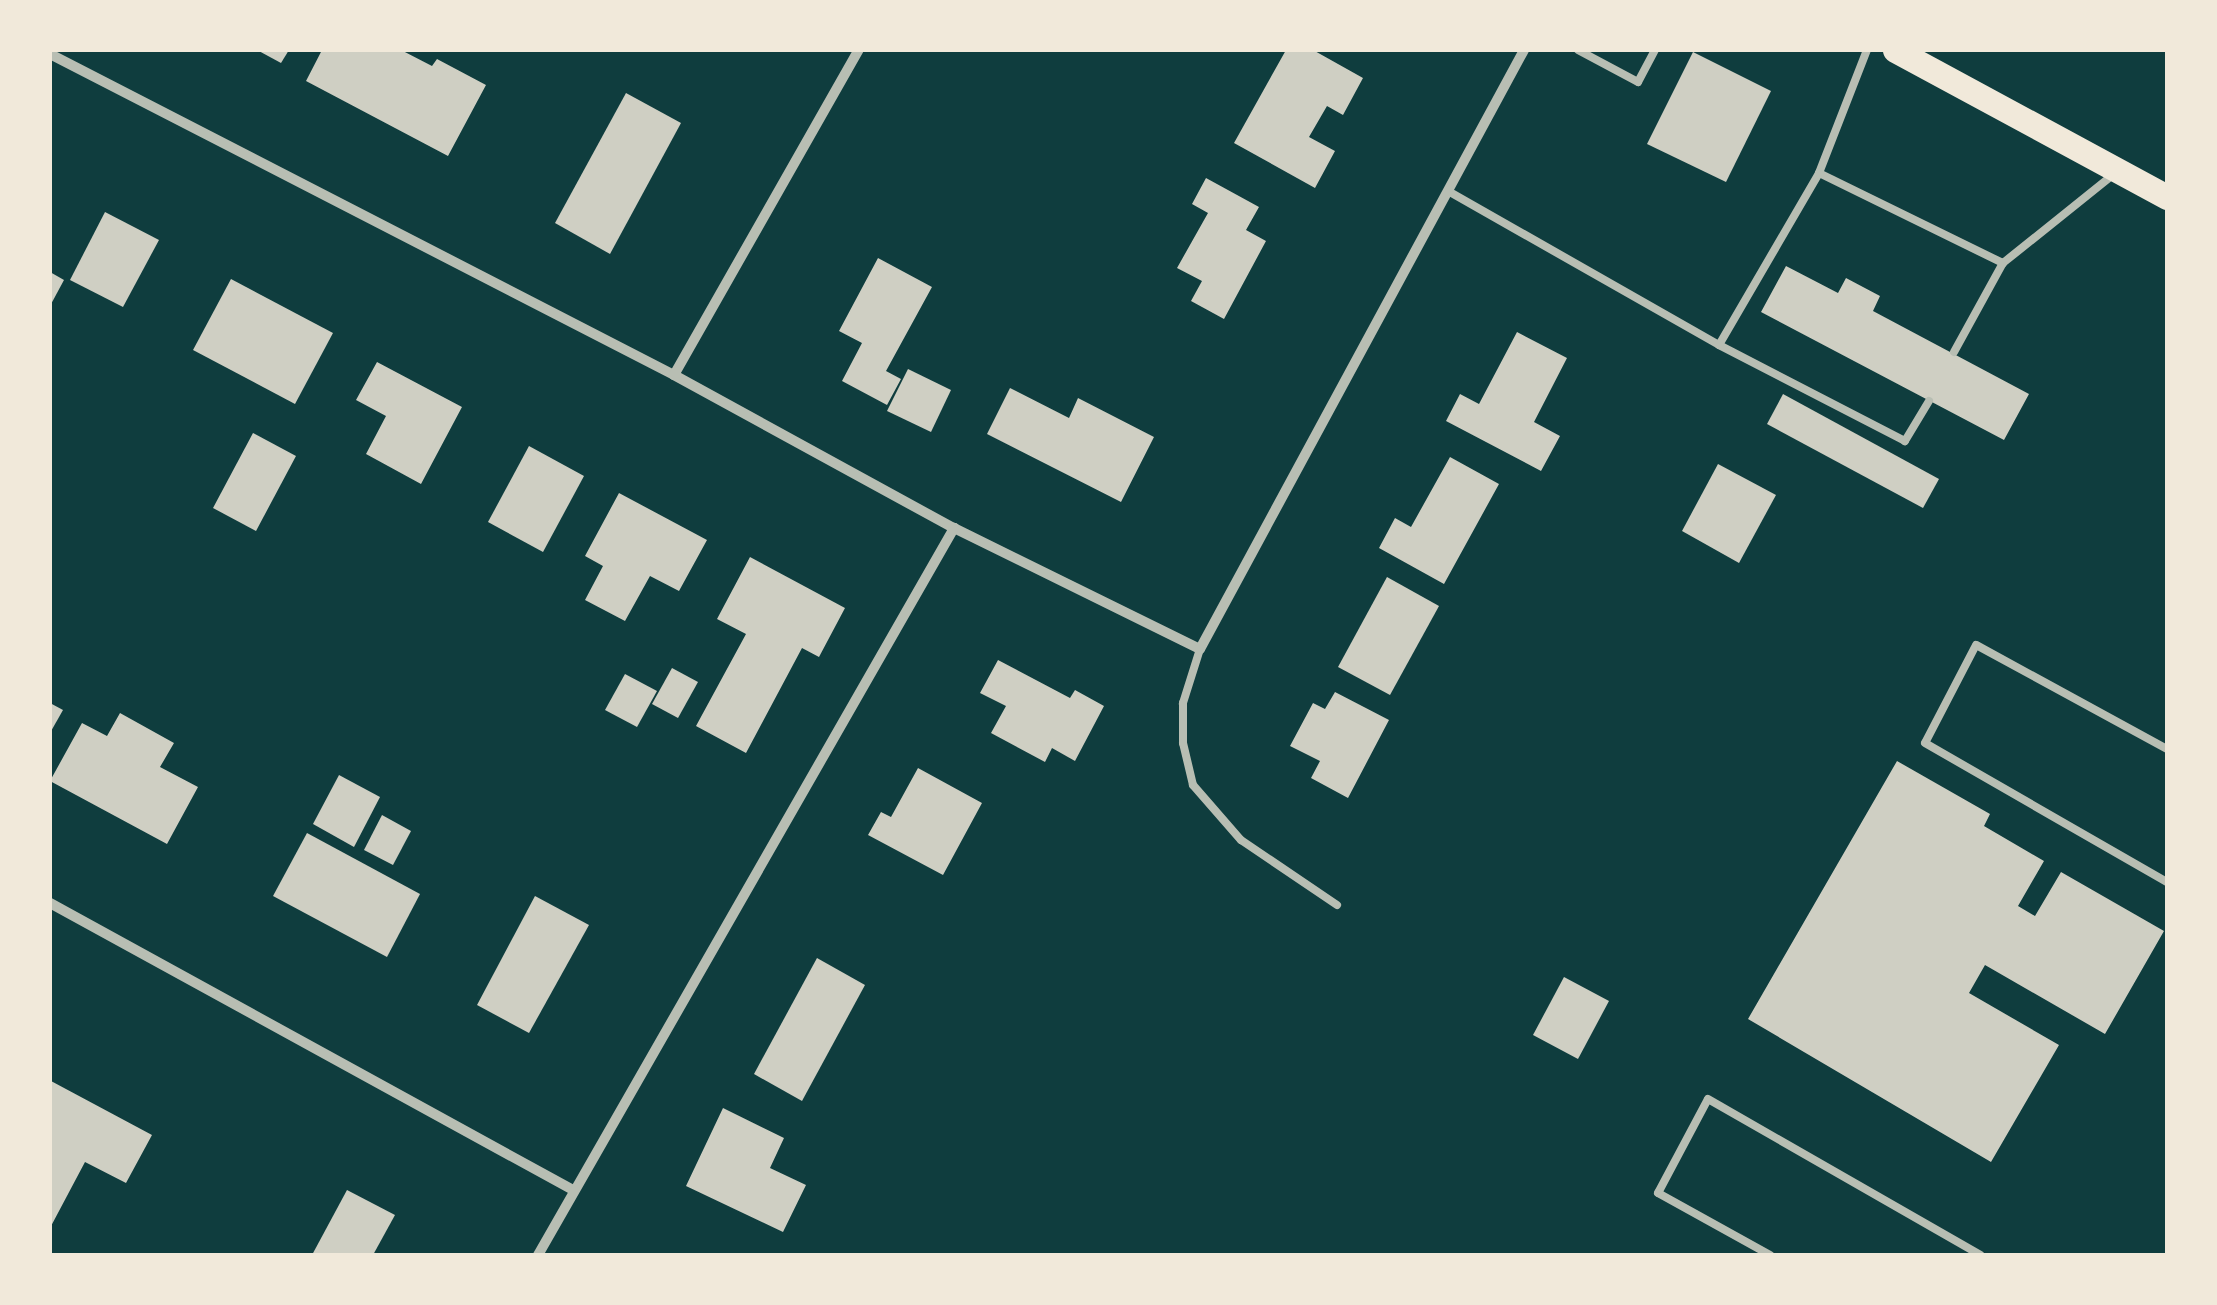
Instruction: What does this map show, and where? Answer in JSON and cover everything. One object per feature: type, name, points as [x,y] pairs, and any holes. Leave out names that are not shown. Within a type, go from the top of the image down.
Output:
[{"type":"main road","points":[[1894,50],[2167,198]]},
{"type":"street","points":[[674,375],[859,50]]},
{"type":"street","points":[[50,54],[674,375],[954,528],[1200,649],[1524,50]]},
{"type":"street","points":[[538,1255],[954,528]]},
{"type":"street","points":[[50,903],[574,1190]]},
{"type":"lane","points":[[1578,50],[1638,82],[1655,50]]},
{"type":"lane","points":[[1718,345],[1786,240],[1819,173],[1868,50]]},
{"type":"lane","points":[[1954,352],[2003,263],[2118,171]]},
{"type":"lane","points":[[1819,173],[2003,263]]},
{"type":"lane","points":[[1448,191],[1718,345],[1904,441],[1929,401]]},
{"type":"lane","points":[[2167,749],[1976,645],[1925,743],[2167,882]]},
{"type":"lane","points":[[1200,649],[1183,703],[1183,742],[1194,785],[1241,840],[1337,904]]},
{"type":"lane","points":[[1770,1255],[1658,1194],[1708,1099],[1980,1255]]},
{"type":"building","points":[[257,50],[289,50],[281,63]]},
{"type":"building","points":[[322,50],[401,50],[432,66],[437,59],[486,85],[448,156],[306,81]]},
{"type":"building","points":[[1286,50],[1313,50],[1363,78],[1343,115],[1327,106],[1309,137],[1335,151],[1315,188],[1234,143]]},
{"type":"building","points":[[1693,52],[1771,91],[1726,182],[1647,144]]},
{"type":"building","points":[[626,93],[681,123],[610,254],[555,223]]},
{"type":"building","points":[[1206,178],[1259,207],[1246,230],[1266,241],[1224,319],[1191,301],[1202,281],[1177,268],[1208,213],[1192,204]]},
{"type":"building","points":[[105,212],[159,240],[123,307],[70,280]]},
{"type":"building","points":[[878,258],[932,287],[886,371],[901,379],[887,405],[842,381],[862,343],[839,331]]},
{"type":"building","points":[[1786,266],[1838,293],[1846,278],[1880,296],[1873,311],[2029,394],[2004,440],[1761,312]]},
{"type":"building","points":[[50,272],[64,280],[50,306]]},
{"type":"building","points":[[231,279],[333,333],[295,404],[193,350]]},
{"type":"building","points":[[1517,332],[1567,358],[1534,422],[1560,436],[1541,471],[1446,421],[1460,394],[1479,404]]},
{"type":"building","points":[[377,362],[462,407],[421,484],[366,454],[386,416],[356,400]]},
{"type":"building","points":[[908,369],[951,390],[931,432],[887,411]]},
{"type":"building","points":[[1010,388],[1069,418],[1078,398],[1154,437],[1121,502],[987,434]]},
{"type":"building","points":[[1783,394],[1939,479],[1923,508],[1767,424]]},
{"type":"building","points":[[253,433],[296,456],[256,531],[213,508]]},
{"type":"building","points":[[529,446],[584,476],[543,552],[488,522]]},
{"type":"building","points":[[1450,457],[1499,484],[1444,584],[1379,548],[1395,518],[1411,527]]},
{"type":"building","points":[[1718,464],[1776,495],[1739,563],[1682,531]]},
{"type":"building","points":[[619,493],[707,540],[679,591],[650,576],[625,621],[585,600],[603,566],[585,556]]},
{"type":"building","points":[[750,557],[845,608],[819,657],[802,648],[746,753],[696,726],[746,634],[717,619]]},
{"type":"building","points":[[1387,577],[1439,606],[1390,695],[1338,667]]},
{"type":"building","points":[[998,660],[1070,698],[1075,690],[1104,706],[1075,761],[1052,748],[1045,762],[991,733],[1006,706],[980,693]]},
{"type":"building","points":[[672,668],[698,682],[678,718],[652,704]]},
{"type":"building","points":[[625,674],[657,691],[637,727],[605,710]]},
{"type":"building","points":[[1335,692],[1389,720],[1348,798],[1311,778],[1320,761],[1290,746],[1313,703],[1325,709]]},
{"type":"building","points":[[50,703],[63,710],[50,733]]},
{"type":"building","points":[[120,713],[174,743],[160,767],[198,787],[167,844],[50,781],[82,723],[107,736]]},
{"type":"building","points":[[1897,761],[1990,814],[1984,826],[2044,861],[2018,906],[2035,916],[2061,872],[2164,931],[2105,1034],[1985,965],[1969,993],[2059,1045],[1991,1162],[1748,1019]]},
{"type":"building","points":[[918,768],[982,803],[943,875],[868,835],[881,812],[891,817]]},
{"type":"building","points":[[339,775],[380,797],[354,847],[313,824]]},
{"type":"building","points":[[382,815],[411,831],[393,865],[364,850]]},
{"type":"building","points":[[307,833],[420,894],[387,957],[273,896]]},
{"type":"building","points":[[535,896],[589,925],[529,1033],[477,1005]]},
{"type":"building","points":[[817,958],[865,985],[802,1101],[754,1074]]},
{"type":"building","points":[[1564,977],[1609,1001],[1578,1059],[1533,1035]]},
{"type":"building","points":[[51,1081],[152,1135],[126,1183],[85,1162],[50,1228]]},
{"type":"building","points":[[723,1108],[784,1138],[770,1168],[806,1185],[783,1232],[686,1186]]},
{"type":"building","points":[[347,1190],[395,1215],[373,1255],[312,1255]]}]
